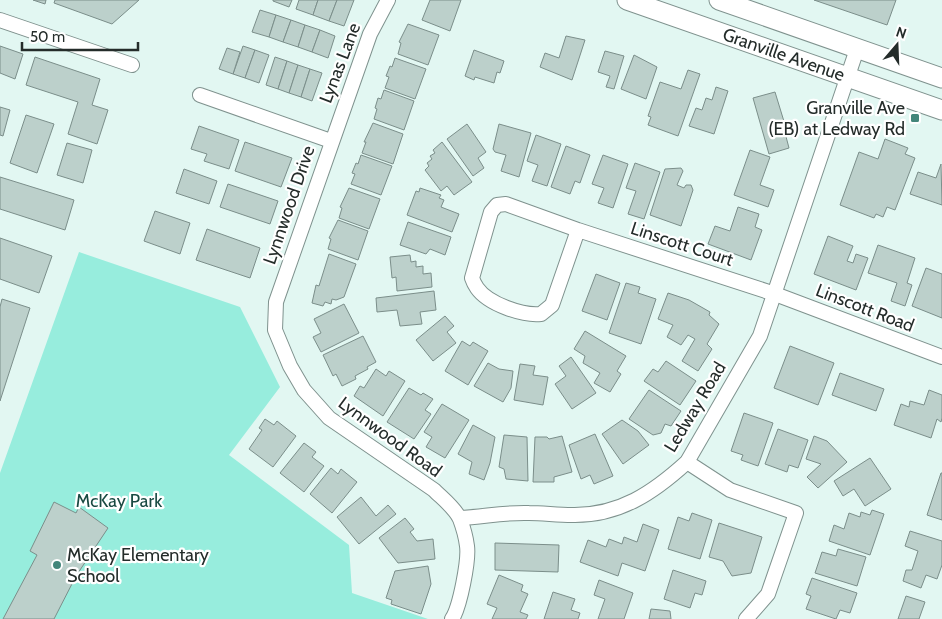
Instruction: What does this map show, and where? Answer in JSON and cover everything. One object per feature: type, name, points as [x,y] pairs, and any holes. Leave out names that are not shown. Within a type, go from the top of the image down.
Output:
[{"type":"main road","name":"Granville Avenue","points":[[627,0],[942,110]]},
{"type":"main road","name":"Granville Avenue","points":[[719,0],[942,78]]},
{"type":"street","name":"Lynas Lane","points":[[331,141],[370,34],[388,0]]},
{"type":"street","points":[[0,20],[132,65]]},
{"type":"street","name":"Ledway Road","points":[[460,518],[527,513],[572,515],[608,512],[646,494],[687,462],[760,336],[858,49]]},
{"type":"street","name":"Lynnwood Drive","points":[[200,95],[331,141],[276,302],[275,330]]},
{"type":"street","name":"Linscott Court","points":[[578,230],[552,305],[541,314],[526,314],[502,306],[486,297],[478,289],[472,278],[491,212],[497,205],[506,204],[578,230],[775,294]]},
{"type":"street","name":"Linscott Road","points":[[775,294],[942,357]]},
{"type":"street","name":"Lynnwood Road","points":[[275,330],[290,366],[304,390],[329,418],[434,490],[460,518]]},
{"type":"street","points":[[687,462],[730,490],[796,513],[768,594],[746,619]]},
{"type":"street","points":[[452,619],[456,613],[468,548],[460,518]]},
{"type":"green space","name":"McKay Park","points":[[79,252],[240,307],[280,387],[229,455],[349,545],[352,593],[428,619],[0,619],[0,473]]},
{"type":"building","points":[[33,0],[46,0],[45,4]]},
{"type":"building","points":[[55,0],[139,0],[112,24],[54,3]]},
{"type":"building","points":[[273,0],[292,0],[289,7]]},
{"type":"building","points":[[299,0],[318,0],[313,15],[296,9]]},
{"type":"building","points":[[318,0],[337,0],[329,21],[313,15]]},
{"type":"building","points":[[337,0],[354,0],[344,26],[329,21]]},
{"type":"building","points":[[430,0],[461,0],[450,31],[422,20]]},
{"type":"building","points":[[814,0],[896,0],[887,25]]},
{"type":"building","points":[[260,10],[276,15],[269,37],[252,32]]},
{"type":"building","points":[[276,15],[291,20],[283,42],[269,37]]},
{"type":"building","points":[[291,20],[305,25],[298,47],[283,42]]},
{"type":"building","points":[[408,24],[439,35],[428,65],[398,54],[401,43],[399,42]]},
{"type":"building","points":[[305,25],[320,30],[312,52],[298,47]]},
{"type":"building","points":[[320,30],[335,36],[328,58],[312,52]]},
{"type":"building","points":[[566,36],[585,40],[572,80],[540,67],[545,53],[559,58]]},
{"type":"building","points":[[0,46],[23,54],[15,79],[0,73]]},
{"type":"building","points":[[243,46],[255,50],[245,78],[233,74]]},
{"type":"building","points":[[227,48],[240,52],[233,74],[219,69]]},
{"type":"building","points":[[255,50],[269,55],[259,83],[245,78]]},
{"type":"building","points":[[474,50],[504,61],[500,73],[497,72],[494,83],[475,77],[474,80],[465,76]]},
{"type":"building","points":[[605,51],[624,56],[614,89],[606,87],[610,76],[598,72]]},
{"type":"building","points":[[634,55],[657,67],[646,99],[621,89]]},
{"type":"building","points":[[35,57],[100,79],[92,105],[108,110],[97,144],[68,134],[78,102],[26,85]]},
{"type":"building","points":[[275,57],[287,61],[278,89],[266,85]]},
{"type":"building","points":[[395,58],[426,69],[415,99],[385,88],[389,77],[386,76]]},
{"type":"building","points":[[287,61],[298,65],[289,93],[278,89]]},
{"type":"building","points":[[298,65],[310,69],[301,97],[289,93]]},
{"type":"building","points":[[310,69],[322,73],[312,101],[301,97]]},
{"type":"building","points":[[688,70],[700,74],[678,136],[648,125],[651,117],[648,116],[660,82],[681,89]]},
{"type":"building","points":[[716,87],[728,91],[714,134],[689,126],[696,108],[702,110],[706,98],[712,100]]},
{"type":"building","points":[[384,90],[414,101],[404,130],[374,119],[378,98],[381,99]]},
{"type":"building","points":[[775,92],[786,128],[784,129],[789,148],[769,154],[753,98]]},
{"type":"building","points":[[0,107],[10,110],[3,136],[0,135]]},
{"type":"building","points":[[26,115],[54,124],[37,173],[10,163]]},
{"type":"building","points":[[373,123],[403,134],[393,164],[362,153],[366,142],[364,142]]},
{"type":"building","points":[[467,124],[486,152],[478,158],[484,168],[473,176],[447,139]]},
{"type":"building","points":[[499,124],[531,133],[519,177],[501,171],[506,155],[495,152],[493,149]]},
{"type":"building","points":[[199,126],[239,140],[229,169],[204,161],[207,154],[191,149]]},
{"type":"building","points":[[536,135],[561,144],[547,186],[532,181],[538,165],[527,161]]},
{"type":"building","points":[[885,139],[908,148],[905,154],[915,158],[895,210],[887,207],[883,217],[876,214],[874,218],[840,205],[859,152],[878,159]]},
{"type":"building","points":[[245,142],[292,158],[281,187],[235,171]]},
{"type":"building","points":[[442,142],[472,182],[454,195],[447,186],[441,191],[425,170],[429,166],[427,163],[432,159],[430,156],[435,153],[433,150]]},
{"type":"building","points":[[67,143],[92,150],[83,183],[57,175]]},
{"type":"building","points":[[566,146],[590,155],[580,183],[575,181],[570,194],[551,187]]},
{"type":"building","points":[[750,150],[770,157],[760,185],[774,190],[768,207],[734,195]]},
{"type":"building","points":[[361,155],[392,166],[381,195],[351,184],[355,174],[352,173]]},
{"type":"building","points":[[603,155],[628,164],[613,208],[598,203],[604,188],[592,184]]},
{"type":"building","points":[[635,163],[660,172],[644,219],[628,214],[636,191],[626,188]]},
{"type":"building","points":[[941,164],[942,205],[910,194],[918,172],[936,178]]},
{"type":"building","points":[[681,168],[683,171],[677,185],[684,188],[686,185],[691,185],[693,190],[681,226],[650,215],[665,169]]},
{"type":"building","points":[[184,169],[217,181],[209,204],[176,193]]},
{"type":"building","points":[[0,177],[74,200],[65,230],[0,209]]},
{"type":"building","points":[[228,184],[278,201],[270,224],[220,207]]},
{"type":"building","points":[[349,188],[380,199],[369,229],[339,218],[342,208],[340,207]]},
{"type":"building","points":[[420,188],[441,195],[439,198],[444,200],[441,207],[459,214],[452,232],[407,215],[416,191],[419,192]]},
{"type":"building","points":[[738,207],[759,214],[755,227],[762,230],[751,260],[708,244],[715,226],[730,231]]},
{"type":"building","points":[[155,211],[190,223],[180,254],[144,241]]},
{"type":"building","points":[[338,220],[368,231],[358,260],[328,249],[331,239],[329,238]]},
{"type":"building","points":[[408,222],[451,237],[445,255],[430,249],[426,254],[400,245]]},
{"type":"building","points":[[207,229],[260,248],[250,278],[196,260]]},
{"type":"building","points":[[828,236],[853,246],[847,261],[853,263],[856,254],[868,258],[856,290],[814,274]]},
{"type":"building","points":[[0,238],[52,256],[39,293],[0,279]]},
{"type":"building","points":[[878,245],[915,258],[907,283],[912,285],[905,306],[891,301],[897,283],[868,273]]},
{"type":"building","points":[[329,254],[356,264],[344,297],[336,300],[332,299],[331,304],[325,302],[323,306],[312,303],[316,285],[319,286]]},
{"type":"building","points":[[410,255],[411,262],[416,261],[416,267],[423,266],[423,274],[431,273],[432,287],[397,291],[396,277],[392,278],[390,257]]},
{"type":"building","points":[[926,268],[942,274],[942,318],[912,306]]},
{"type":"building","points":[[596,274],[620,283],[607,320],[582,311]]},
{"type":"building","points":[[626,283],[640,287],[638,293],[656,299],[641,344],[609,333]]},
{"type":"building","points":[[434,291],[436,310],[420,312],[422,324],[400,326],[397,310],[377,312],[376,298]]},
{"type":"building","points":[[668,293],[689,300],[710,312],[709,315],[719,324],[707,344],[712,349],[698,371],[682,361],[695,339],[688,335],[681,345],[667,337],[673,325],[658,319]]},
{"type":"building","points":[[2,299],[30,308],[0,401],[0,307]]},
{"type":"building","points":[[344,304],[359,333],[321,352],[313,337],[321,333],[314,319]]},
{"type":"building","points":[[445,316],[454,326],[447,332],[456,343],[433,361],[416,340]]},
{"type":"building","points":[[585,331],[626,356],[617,371],[621,374],[610,392],[594,383],[600,373],[583,363],[585,356],[574,349]]},
{"type":"building","points":[[363,336],[376,362],[355,376],[356,379],[342,386],[336,374],[333,376],[323,355]]},
{"type":"building","points":[[462,341],[470,346],[473,342],[488,351],[468,385],[445,371]]},
{"type":"building","points":[[790,346],[834,363],[818,405],[774,388]]},
{"type":"building","points":[[571,357],[596,393],[572,409],[555,384],[566,376],[559,366]]},
{"type":"building","points":[[666,361],[696,381],[680,405],[644,381],[653,369],[658,372]]},
{"type":"building","points":[[488,363],[499,369],[513,371],[511,388],[503,402],[474,386]]},
{"type":"building","points":[[520,364],[535,366],[533,375],[548,377],[543,405],[514,400]]},
{"type":"building","points":[[376,369],[386,376],[389,371],[405,381],[383,416],[354,396],[360,386],[364,388]]},
{"type":"building","points":[[840,373],[884,389],[876,411],[832,395]]},
{"type":"building","points":[[409,388],[433,399],[425,410],[431,414],[414,439],[387,422]]},
{"type":"building","points":[[649,390],[681,411],[671,426],[665,424],[661,433],[653,435],[629,419]]},
{"type":"building","points":[[929,390],[942,395],[941,422],[937,419],[931,438],[894,425],[901,404],[909,407],[910,401],[924,405]]},
{"type":"building","points":[[442,404],[469,420],[445,458],[426,447],[432,437],[424,432]]},
{"type":"building","points":[[744,413],[773,423],[758,466],[741,460],[743,455],[731,451]]},
{"type":"building","points":[[265,419],[274,425],[277,421],[296,436],[273,467],[249,449],[262,430],[259,428]]},
{"type":"building","points":[[622,420],[638,431],[649,445],[623,464],[602,434]]},
{"type":"building","points":[[473,425],[495,437],[490,463],[484,480],[469,474],[472,462],[458,454]]},
{"type":"building","points":[[778,429],[808,440],[798,468],[789,465],[787,472],[765,464]]},
{"type":"building","points":[[595,434],[613,476],[594,484],[590,475],[581,479],[569,445]]},
{"type":"building","points":[[504,435],[527,437],[528,481],[506,479],[504,469],[499,467]]},
{"type":"building","points":[[562,436],[572,472],[554,477],[554,482],[533,482],[535,437],[547,437],[549,439]]},
{"type":"building","points":[[814,436],[827,441],[847,462],[818,488],[807,477],[821,464],[806,459]]},
{"type":"building","points":[[304,443],[316,452],[312,457],[324,466],[304,492],[280,473]]},
{"type":"building","points":[[870,458],[891,489],[865,506],[854,489],[843,496],[834,481]]},
{"type":"building","points":[[331,468],[338,474],[341,469],[357,482],[332,513],[310,494]]},
{"type":"building","points":[[942,473],[942,520],[927,515]]},
{"type":"building","points":[[361,497],[376,516],[388,505],[396,514],[359,544],[337,517]]},
{"type":"building","name":"McKay Elementary School","points":[[54,502],[76,513],[79,507],[108,528],[76,576],[54,619],[3,619],[37,555],[30,551]]},
{"type":"building","points":[[872,510],[884,514],[870,555],[829,541],[834,525],[844,529],[849,513],[860,517],[861,512],[870,515]]},
{"type":"building","points":[[692,513],[712,520],[700,559],[668,549],[678,517],[689,521]]},
{"type":"building","points":[[405,518],[414,529],[410,532],[417,541],[433,539],[435,559],[398,563],[379,538]]},
{"type":"building","points":[[719,523],[762,537],[751,573],[732,576],[723,561],[709,557]]},
{"type":"building","points":[[643,524],[659,530],[645,571],[622,563],[618,576],[580,562],[588,540],[606,547],[609,539],[622,544],[624,537],[637,542]]},
{"type":"building","points":[[910,531],[942,541],[942,565],[937,579],[926,575],[921,588],[903,581],[906,570],[912,570],[918,551],[905,546]]},
{"type":"building","points":[[495,543],[559,545],[558,572],[495,570]]},
{"type":"building","points":[[838,549],[866,557],[857,586],[815,573],[822,552],[836,556]]},
{"type":"building","points":[[428,566],[431,584],[421,614],[391,604],[392,600],[386,598],[395,571]]},
{"type":"building","points":[[673,570],[706,581],[702,595],[695,593],[690,608],[664,599]]},
{"type":"building","points":[[499,575],[523,585],[521,591],[528,594],[520,612],[528,615],[526,619],[492,619],[497,608],[487,604]]},
{"type":"building","points":[[812,578],[857,593],[850,613],[840,610],[836,619],[806,609],[811,596],[806,594]]},
{"type":"building","points":[[599,580],[633,593],[624,619],[598,619],[605,599],[594,595]]},
{"type":"building","points":[[553,592],[575,599],[571,610],[580,613],[578,619],[544,619]]},
{"type":"building","points":[[906,596],[925,602],[919,619],[898,619]]},
{"type":"building","points":[[651,609],[670,611],[671,619],[649,619]]},
{"type":"place","name":"Granville Ave (EB) at Ledway Rd","points":[[915,118]]},
{"type":"place","name":"McKay Elementary School","points":[[57,565]]}]
